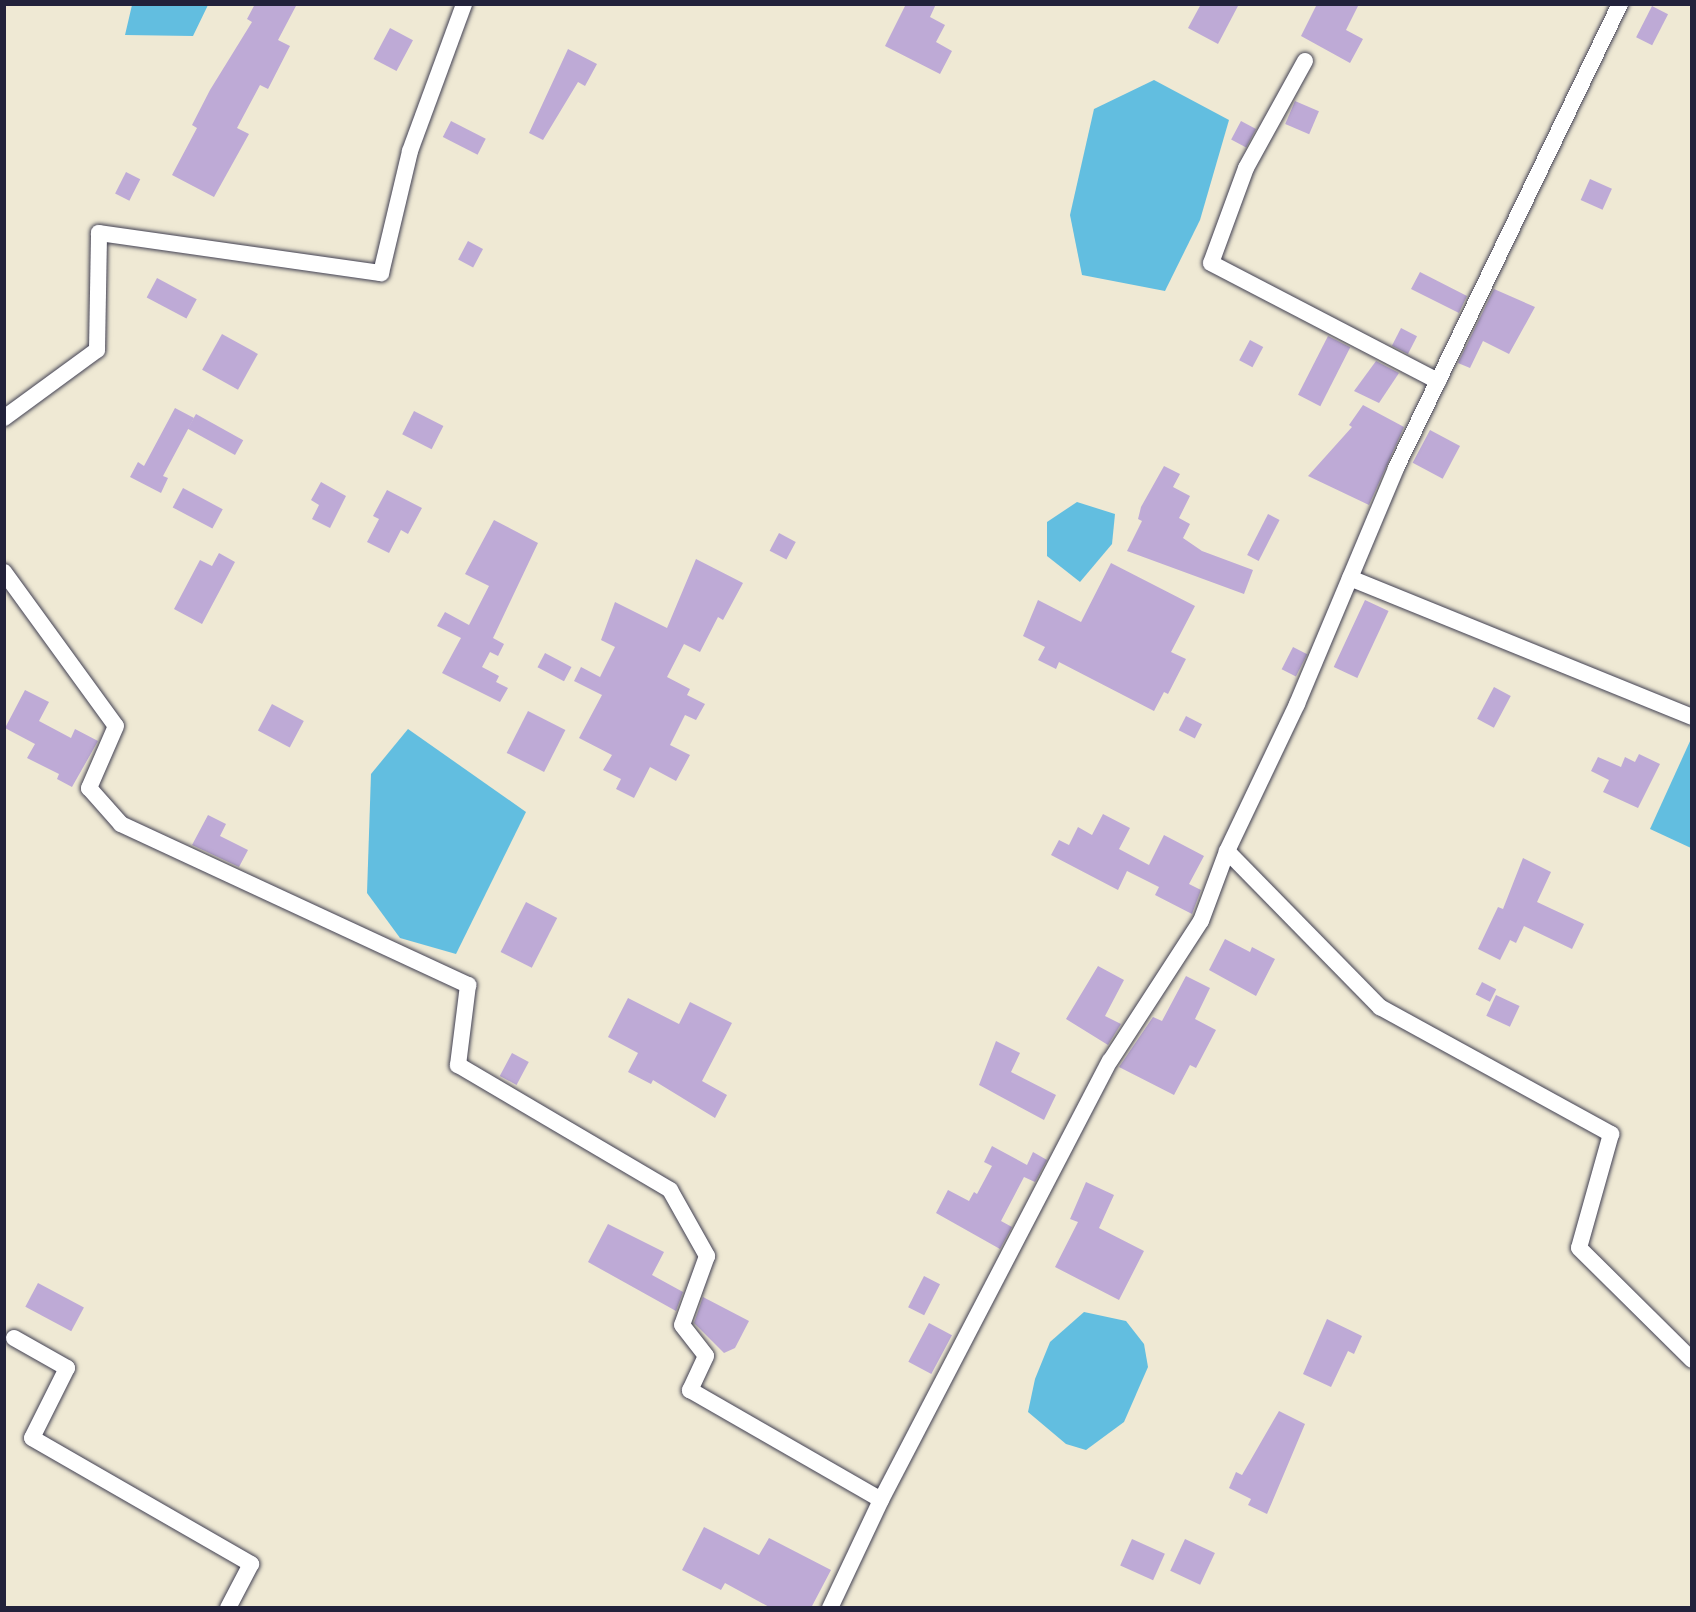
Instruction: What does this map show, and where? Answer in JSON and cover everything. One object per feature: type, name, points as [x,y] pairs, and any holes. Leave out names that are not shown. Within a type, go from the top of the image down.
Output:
[{"type":"street","points":[[4,418],[97,350],[99,233],[381,273],[410,151],[464,4]]},
{"type":"street","points":[[830,1608],[880,1500],[1110,1061],[1202,921],[1227,851],[1297,704],[1350,578],[1438,381],[1620,4]]},
{"type":"street","points":[[1305,61],[1246,168],[1211,264],[1438,381]]},
{"type":"street","points":[[4,572],[116,726],[89,788],[121,824],[468,985],[458,1065],[670,1190],[707,1256],[682,1325],[706,1356],[690,1389],[880,1500]]},
{"type":"street","points":[[1350,578],[1692,717]]},
{"type":"street","points":[[1227,851],[1380,1007],[1611,1134],[1579,1248],[1692,1360]]},
{"type":"street","points":[[14,1338],[67,1368],[32,1438],[251,1564],[228,1608]]},
{"type":"water","points":[[132,4],[208,5],[193,36],[125,35]]},
{"type":"water","points":[[1154,80],[1229,120],[1200,220],[1165,291],[1082,275],[1070,215],[1094,109]]},
{"type":"water","points":[[1077,502],[1115,514],[1112,544],[1080,582],[1047,556],[1047,522]]},
{"type":"water","points":[[408,729],[526,812],[456,954],[400,938],[367,893],[371,774]]},
{"type":"water","points":[[1691,739],[1691,848],[1650,829]]},
{"type":"water","points":[[1084,1312],[1126,1321],[1144,1344],[1148,1367],[1124,1422],[1086,1450],[1066,1444],[1028,1412],[1035,1379],[1050,1342]]},
{"type":"building","points":[[255,4],[297,4],[278,40],[290,46],[268,89],[260,85],[237,128],[249,134],[214,197],[172,175],[197,128],[192,125],[210,90],[252,22],[247,19]]},
{"type":"building","points":[[906,4],[936,4],[930,17],[945,25],[936,42],[952,51],[940,74],[885,46]]},
{"type":"building","points":[[1201,4],[1239,4],[1218,44],[1188,28]]},
{"type":"building","points":[[1317,4],[1359,4],[1346,30],[1363,39],[1350,63],[1301,36]]},
{"type":"building","points":[[1652,6],[1668,14],[1652,45],[1636,37]]},
{"type":"building","points":[[390,28],[413,40],[397,71],[374,59]]},
{"type":"building","points":[[568,49],[597,64],[585,86],[578,82],[543,140],[529,133]]},
{"type":"building","points":[[1295,101],[1319,111],[1309,134],[1285,124]]},
{"type":"building","points":[[451,121],[486,139],[478,155],[443,137]]},
{"type":"building","points":[[1241,121],[1256,129],[1246,148],[1231,140]]},
{"type":"building","points":[[126,172],[140,179],[129,201],[115,193]]},
{"type":"building","points":[[1590,179],[1612,189],[1603,210],[1581,200]]},
{"type":"building","points":[[468,241],[483,249],[473,268],[458,260]]},
{"type":"building","points":[[1420,272],[1467,296],[1459,313],[1411,289]]},
{"type":"building","points":[[157,278],[197,299],[186,319],[147,297]]},
{"type":"building","points":[[1494,289],[1535,307],[1509,354],[1483,341],[1470,368],[1458,363]]},
{"type":"building","points":[[1401,328],[1417,336],[1408,354],[1392,346]]},
{"type":"building","points":[[222,334],[258,354],[238,390],[202,370]]},
{"type":"building","points":[[1328,336],[1350,347],[1320,406],[1298,395]]},
{"type":"building","points":[[1250,340],[1263,347],[1252,367],[1239,360]]},
{"type":"building","points":[[1376,361],[1399,373],[1379,403],[1354,391]]},
{"type":"building","points":[[1363,405],[1404,427],[1369,505],[1308,476],[1352,427],[1349,425]]},
{"type":"building","points":[[175,408],[194,418],[163,476],[168,478],[161,493],[130,477],[138,462],[144,466]]},
{"type":"building","points":[[414,411],[443,426],[432,449],[402,434]]},
{"type":"building","points":[[196,414],[243,440],[235,455],[188,429]]},
{"type":"building","points":[[1430,430],[1460,446],[1443,479],[1413,463]]},
{"type":"building","points":[[1164,466],[1180,474],[1173,487],[1190,496],[1179,518],[1190,524],[1183,538],[1202,551],[1253,570],[1244,594],[1127,551],[1142,521],[1138,519],[1141,507]]},
{"type":"building","points":[[321,482],[346,496],[330,528],[312,519],[319,505],[311,500]]},
{"type":"building","points":[[183,488],[223,509],[212,529],[173,507]]},
{"type":"building","points":[[387,490],[422,508],[408,534],[401,530],[389,553],[367,542],[379,519],[373,516]]},
{"type":"building","points":[[1268,514],[1280,520],[1259,561],[1247,555]]},
{"type":"building","points":[[494,520],[538,543],[493,638],[504,644],[498,656],[490,652],[482,667],[499,676],[496,682],[508,688],[500,702],[442,673],[461,638],[437,626],[445,612],[469,625],[489,586],[465,574]]},
{"type":"building","points":[[779,533],[796,542],[786,560],[770,551]]},
{"type":"building","points":[[219,553],[235,562],[202,624],[174,609],[200,560],[212,566]]},
{"type":"building","points":[[696,559],[743,583],[723,620],[718,617],[700,652],[684,644],[667,677],[690,689],[687,695],[705,704],[696,720],[685,715],[670,745],[690,755],[676,781],[650,767],[634,798],[616,789],[621,779],[603,770],[612,755],[579,738],[602,695],[574,681],[581,667],[600,677],[615,647],[601,640],[615,602],[667,628]]},
{"type":"building","points":[[1111,563],[1195,606],[1171,652],[1186,659],[1168,694],[1164,692],[1154,711],[1059,662],[1056,669],[1038,660],[1045,647],[1023,636],[1038,600],[1081,622]]},
{"type":"building","points":[[1365,600],[1389,611],[1357,678],[1334,667]]},
{"type":"building","points":[[1293,647],[1307,654],[1296,677],[1282,669]]},
{"type":"building","points":[[545,653],[571,667],[564,681],[537,667]]},
{"type":"building","points":[[1494,687],[1511,696],[1494,728],[1477,719]]},
{"type":"building","points":[[25,690],[49,702],[39,721],[71,738],[75,729],[98,741],[72,787],[57,779],[59,774],[27,758],[35,744],[5,728]]},
{"type":"building","points":[[272,704],[304,721],[290,747],[258,730]]},
{"type":"building","points":[[528,711],[565,730],[544,772],[507,753]]},
{"type":"building","points":[[1186,716],[1202,724],[1195,738],[1179,730]]},
{"type":"building","points":[[1639,754],[1660,764],[1638,808],[1603,792],[1609,780],[1591,771],[1598,757],[1621,767],[1625,757],[1635,762]]},
{"type":"building","points":[[1103,814],[1130,828],[1119,849],[1149,865],[1164,835],[1204,856],[1189,884],[1201,890],[1192,914],[1155,895],[1159,887],[1127,871],[1118,890],[1051,855],[1059,840],[1069,845],[1078,827],[1092,835]]},
{"type":"building","points":[[208,815],[226,824],[220,836],[248,850],[239,867],[192,845]]},
{"type":"building","points":[[1523,858],[1551,872],[1537,902],[1584,924],[1572,949],[1524,926],[1516,943],[1510,940],[1500,960],[1478,949],[1498,907],[1503,909]]},
{"type":"building","points":[[526,902],[557,918],[532,968],[501,952]]},
{"type":"building","points":[[1225,939],[1250,952],[1252,947],[1275,959],[1256,996],[1209,970]]},
{"type":"building","points":[[1098,966],[1124,980],[1105,1016],[1121,1024],[1108,1045],[1066,1019]]},
{"type":"building","points":[[1186,976],[1210,988],[1195,1019],[1216,1030],[1196,1068],[1190,1065],[1174,1095],[1119,1067],[1153,1017],[1162,1021]]},
{"type":"building","points":[[1482,982],[1496,989],[1490,1002],[1476,994]]},
{"type":"building","points":[[1496,995],[1520,1006],[1510,1027],[1486,1016]]},
{"type":"building","points":[[628,998],[679,1024],[690,1002],[732,1023],[702,1081],[727,1095],[715,1118],[653,1080],[651,1084],[628,1072],[638,1053],[608,1037]]},
{"type":"building","points":[[996,1041],[1020,1053],[1011,1072],[1056,1095],[1044,1120],[979,1085]]},
{"type":"building","points":[[512,1053],[529,1062],[517,1085],[500,1076]]},
{"type":"building","points":[[992,1146],[1027,1165],[1033,1152],[1047,1160],[1035,1182],[1024,1177],[1001,1221],[1012,1227],[1000,1249],[936,1213],[948,1190],[969,1201],[974,1192],[977,1194],[992,1166],[984,1162]]},
{"type":"building","points":[[1086,1182],[1114,1195],[1099,1228],[1144,1251],[1119,1300],[1055,1267],[1078,1222],[1070,1219]]},
{"type":"building","points":[[608,1224],[664,1252],[652,1275],[683,1292],[676,1311],[588,1262]]},
{"type":"building","points":[[924,1276],[940,1284],[924,1315],[908,1307]]},
{"type":"building","points":[[38,1283],[84,1307],[71,1331],[25,1307]]},
{"type":"building","points":[[703,1297],[749,1321],[735,1348],[724,1353],[694,1323]]},
{"type":"building","points":[[1327,1319],[1362,1336],[1354,1354],[1348,1351],[1331,1387],[1303,1374]]},
{"type":"building","points":[[929,1323],[952,1335],[931,1374],[908,1362]]},
{"type":"building","points":[[1279,1411],[1305,1424],[1267,1514],[1248,1505],[1251,1499],[1229,1488],[1236,1472],[1242,1475]]},
{"type":"building","points":[[704,1527],[759,1555],[769,1538],[831,1570],[811,1608],[771,1608],[725,1583],[721,1590],[682,1570]]},
{"type":"building","points":[[1132,1539],[1165,1554],[1153,1580],[1120,1565]]},
{"type":"building","points":[[1185,1539],[1215,1553],[1200,1585],[1170,1571]]}]
